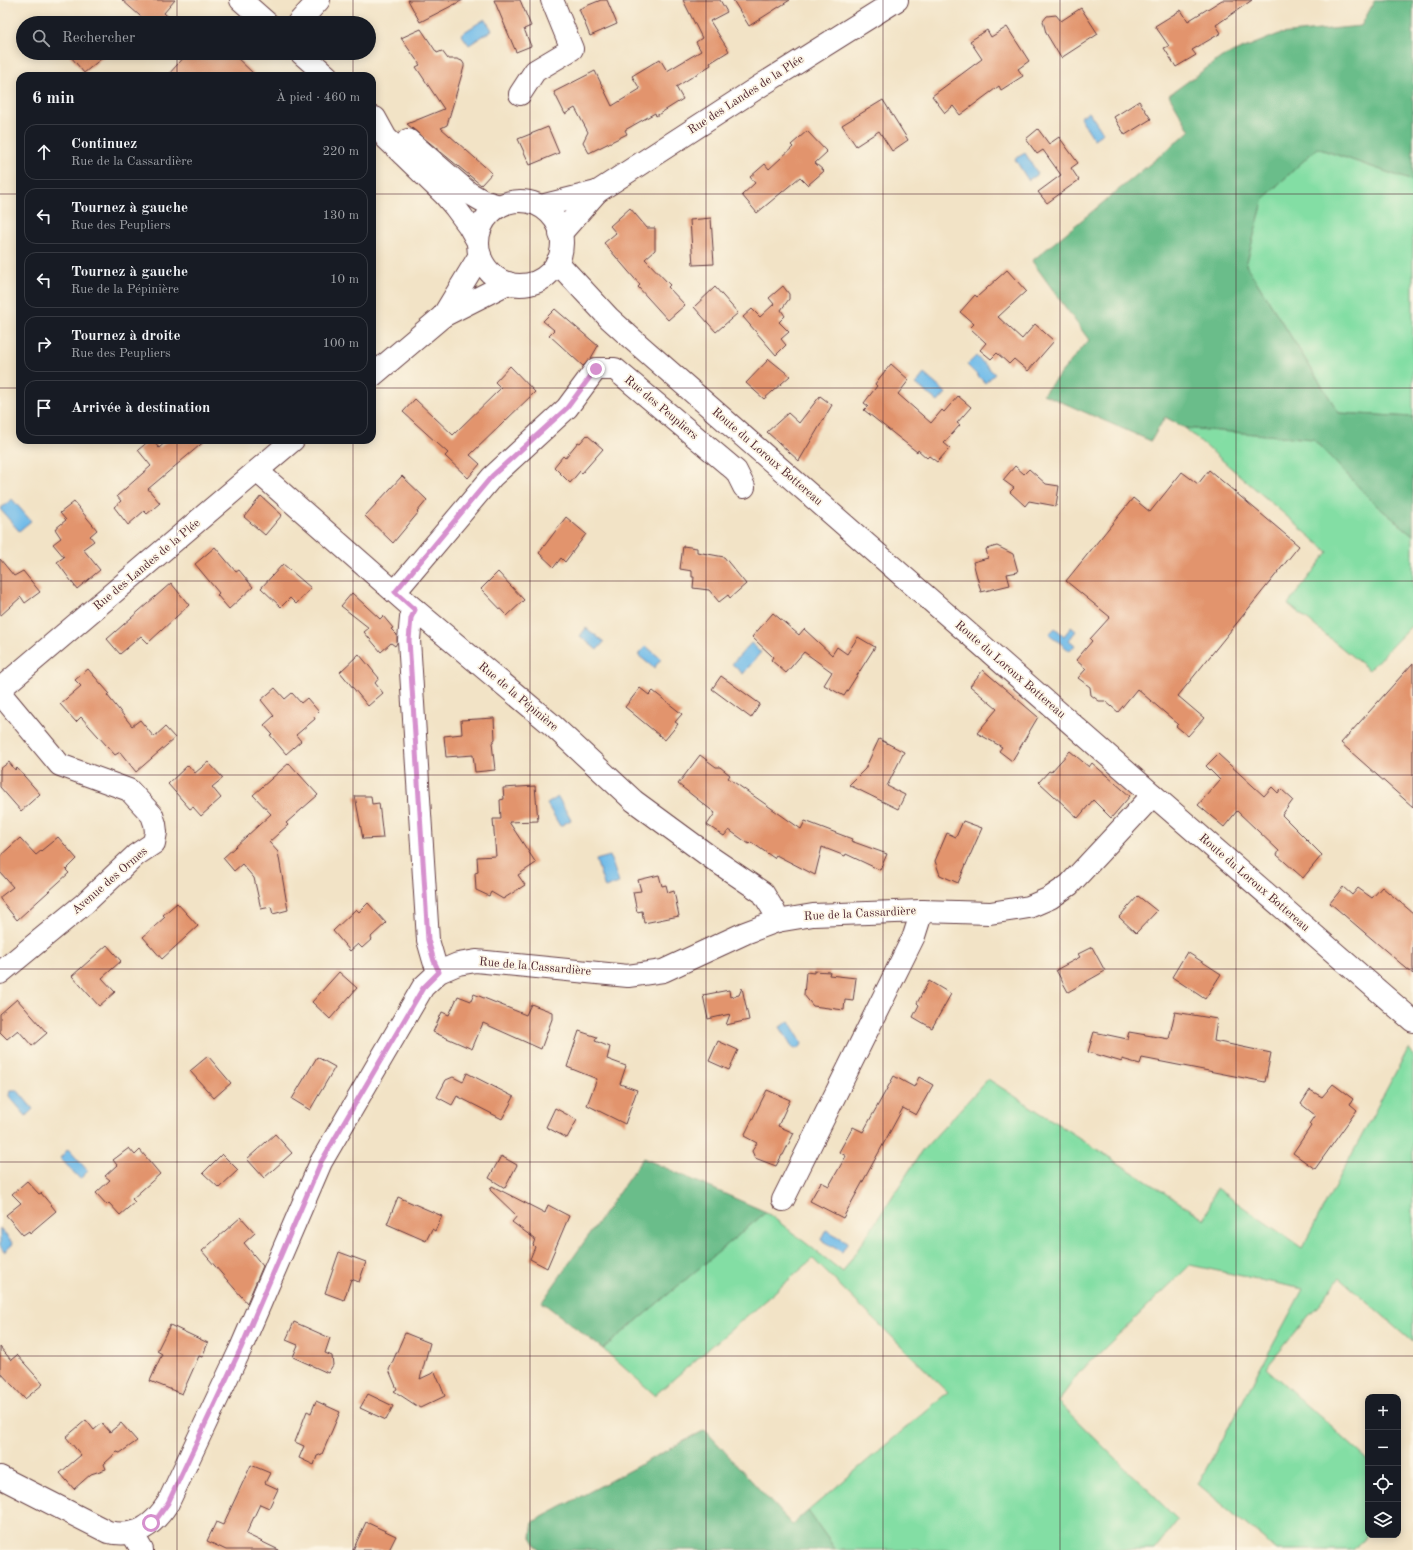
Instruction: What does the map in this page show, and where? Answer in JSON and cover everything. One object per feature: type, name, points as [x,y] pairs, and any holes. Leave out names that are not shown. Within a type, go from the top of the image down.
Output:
[{"type":"street","points":[[241,0],[259,16]]},
{"type":"street","points":[[304,16],[319,0]]},
{"type":"street","points":[[520,94],[535,71],[572,49],[552,0]]},
{"type":"street","name":"Rue des Landes de la Plée","points":[[560,234],[597,192],[760,86],[897,0]]},
{"type":"street","points":[[309,60],[322,72]]},
{"type":"street","points":[[376,118],[397,130],[469,193],[483,201],[499,206]]},
{"type":"street","points":[[376,120],[386,138],[444,194],[455,207],[469,226],[479,248],[486,267],[496,277],[508,283],[521,285],[534,282],[551,269],[562,247],[560,234],[553,216],[541,206],[527,201],[512,201],[499,206],[488,216],[481,228],[479,248],[443,316]]},
{"type":"street","name":"Rue des Landes de la Plée","points":[[541,206],[597,192]]},
{"type":"street","name":"Route du Loroux Bottereau","points":[[551,269],[609,318],[1413,1021]]},
{"type":"street","points":[[376,373],[443,316],[508,283]]},
{"type":"street","name":"Rue des Peupliers","points":[[395,592],[492,476],[567,408],[596,369],[615,369],[736,471],[744,487]]},
{"type":"street","name":"Rue des Landes de la Plée","points":[[0,689],[288,444]]},
{"type":"street","name":"Rue de la Pépinière","points":[[257,471],[415,610],[551,724],[634,801],[763,894],[774,911],[777,921]]},
{"type":"street","points":[[415,610],[411,618],[409,640],[428,940],[439,972]]},
{"type":"street","name":"Avenue des Ormes","points":[[0,693],[60,765],[129,790],[152,815],[156,832],[154,843],[136,855],[84,904],[0,974]]},
{"type":"street","name":"Rue de la Cassardière","points":[[0,1477],[98,1528],[119,1534],[137,1542],[143,1528],[158,1517],[168,1503],[241,1348],[321,1162],[423,988],[439,972],[458,964],[476,961],[628,976],[663,970],[745,933],[777,921],[813,915],[922,911],[990,913],[1029,907],[1050,898],[1069,885],[1153,795]]},
{"type":"street","points":[[784,1200],[914,936],[922,911]]},
{"type":"green space","points":[[1375,0],[1413,0],[1413,181],[1317,148],[1264,198],[1246,265],[1339,413],[1413,417],[1413,535],[1376,505],[1313,439],[1185,428],[1165,417],[1151,441],[1043,394],[1089,340],[1032,261],[1190,131],[1169,95],[1222,57],[1279,34],[1361,26]]},
{"type":"green space","points":[[1317,148],[1413,181],[1413,417],[1339,413],[1246,265],[1264,198]]},
{"type":"green space","points":[[1185,428],[1313,439],[1376,505],[1413,535],[1413,624],[1369,670],[1288,604],[1328,552]]},
{"type":"green space","points":[[1408,1049],[1413,1054],[1413,1342],[1340,1278],[1266,1368],[1365,1457],[1365,1536],[1353,1550],[1276,1550],[1198,1484],[1303,1289],[1190,1265],[1078,1374],[1058,1402],[1178,1520],[1154,1550],[836,1550],[808,1511],[948,1392],[813,1259],[655,1395],[603,1349],[766,1212],[843,1272],[922,1151],[988,1079],[1205,1219],[1216,1188],[1302,1248]]},
{"type":"green space","points":[[643,1158],[766,1212],[603,1349],[542,1302]]},
{"type":"green space","points":[[705,1430],[792,1525],[808,1511],[836,1550],[539,1550],[531,1537],[533,1522]]},
{"type":"water","points":[[485,19],[492,30],[469,45],[461,34]]},
{"type":"water","points":[[1089,112],[1103,133],[1094,139],[1080,117]]},
{"type":"water","points":[[1025,153],[1038,174],[1028,180],[1015,159]]},
{"type":"water","points":[[976,356],[995,374],[985,383],[967,365]]},
{"type":"water","points":[[924,374],[946,393],[938,402],[916,384]]},
{"type":"water","points":[[12,499],[31,521],[19,531],[0,509]]},
{"type":"water","points":[[1071,627],[1076,631],[1069,640],[1075,645],[1070,651],[1049,634],[1055,628],[1064,636]]},
{"type":"water","points":[[586,628],[604,642],[597,650],[580,636]]},
{"type":"water","points":[[751,643],[761,652],[743,674],[732,664]]},
{"type":"water","points":[[646,646],[661,659],[654,668],[638,655]]},
{"type":"water","points":[[558,797],[571,820],[560,826],[547,804]]},
{"type":"water","points":[[610,856],[619,883],[605,888],[596,860]]},
{"type":"water","points":[[789,1021],[802,1043],[801,1046],[796,1049],[793,1048],[780,1027]]},
{"type":"water","points":[[10,1090],[17,1090],[33,1109],[26,1116],[9,1096]]},
{"type":"water","points":[[68,1149],[88,1171],[80,1179],[60,1158]]},
{"type":"water","points":[[0,1228],[13,1244],[4,1252],[0,1246]]},
{"type":"water","points":[[826,1230],[848,1242],[842,1252],[821,1240]]},
{"type":"building","points":[[122,0],[175,0],[164,13],[167,16],[140,16]]},
{"type":"building","points":[[408,0],[463,0],[420,22]]},
{"type":"building","points":[[494,0],[520,0],[531,26],[524,29],[531,46],[516,52]]},
{"type":"building","points":[[601,0],[607,0],[617,24],[590,36],[579,9]]},
{"type":"building","points":[[683,0],[720,0],[727,12],[710,21],[729,51],[710,63],[711,65],[676,87],[683,99],[656,116],[655,113],[625,130],[627,134],[589,153],[583,142],[588,132],[575,108],[565,114],[554,92],[595,71],[612,106],[640,89],[632,76],[660,59],[667,71],[701,51],[696,42],[702,38]]},
{"type":"building","points":[[733,0],[790,0],[749,26]]},
{"type":"building","points":[[1222,0],[1252,0],[1216,25],[1221,33],[1192,50],[1196,55],[1176,67],[1164,48],[1169,46],[1155,26],[1181,10],[1188,21]]},
{"type":"building","points":[[1081,8],[1098,34],[1061,58],[1046,33],[1043,21],[1047,16],[1056,15],[1061,21]]},
{"type":"building","points":[[1007,27],[1029,61],[1018,69],[1023,76],[1001,90],[999,86],[960,115],[953,106],[945,113],[932,96],[982,59],[970,41],[987,30],[991,37]]},
{"type":"building","points":[[421,29],[437,53],[442,51],[448,59],[457,59],[462,61],[464,64],[447,125],[441,128],[492,173],[481,185],[407,124],[444,109],[416,67],[420,65],[401,38]]},
{"type":"building","points":[[74,60],[100,60],[85,72],[83,72]]},
{"type":"building","points":[[182,60],[239,60],[252,72],[171,72]]},
{"type":"building","points":[[883,100],[908,140],[892,151],[879,131],[856,146],[842,125]]},
{"type":"building","points":[[1139,101],[1151,119],[1125,135],[1114,117]]},
{"type":"building","points":[[548,127],[559,153],[530,165],[518,139]]},
{"type":"building","points":[[1038,129],[1049,144],[1059,137],[1078,163],[1071,168],[1079,180],[1047,203],[1038,192],[1061,175],[1043,150],[1037,154],[1026,139]]},
{"type":"building","points":[[807,131],[827,152],[815,163],[824,171],[808,185],[800,177],[757,213],[742,195],[755,183],[750,177],[765,164],[769,169],[793,147],[791,145]]},
{"type":"building","points":[[630,208],[647,228],[655,228],[655,250],[645,259],[670,285],[668,287],[685,305],[668,320],[638,287],[640,285],[604,243],[616,233],[610,226]]},
{"type":"building","points":[[711,218],[714,264],[693,265],[690,220]]},
{"type":"building","points":[[1007,270],[1026,291],[998,317],[1022,339],[1035,324],[1054,341],[1028,371],[1014,359],[1009,364],[997,353],[991,359],[980,350],[986,343],[970,328],[974,324],[960,312],[975,295],[977,297]]},
{"type":"building","points":[[783,286],[789,294],[789,299],[781,310],[785,316],[779,322],[789,332],[781,339],[786,345],[776,355],[743,317],[752,309],[760,317],[774,304],[769,298]]},
{"type":"building","points":[[715,287],[738,313],[716,332],[694,307]]},
{"type":"building","points":[[555,309],[598,346],[591,358],[583,366],[549,335],[554,330],[543,321]]},
{"type":"building","points":[[769,359],[790,376],[764,399],[746,383]]},
{"type":"building","points":[[891,364],[909,380],[898,394],[931,423],[942,410],[944,412],[958,396],[971,407],[957,423],[960,425],[944,443],[950,448],[937,462],[929,456],[927,458],[918,450],[917,452],[864,410],[868,406],[864,403],[877,386],[875,384]]},
{"type":"building","points":[[510,366],[535,392],[470,455],[480,464],[468,478],[445,456],[448,453],[403,412],[415,399],[453,435],[501,388],[495,382]]},
{"type":"building","points":[[820,396],[832,405],[799,461],[767,432],[788,413],[799,423]]},
{"type":"building","points":[[587,435],[603,449],[582,473],[580,471],[570,483],[554,467],[563,456],[565,458],[578,442],[580,443]]},
{"type":"building","points":[[145,444],[156,444],[159,448],[164,444],[201,444],[148,489],[160,503],[147,514],[144,511],[128,525],[114,507],[121,501],[117,496],[151,466],[138,450]]},
{"type":"building","points":[[1015,466],[1024,474],[1029,469],[1046,484],[1059,486],[1056,506],[1029,501],[1025,506],[1010,492],[1014,488],[1003,480]]},
{"type":"building","points":[[1209,470],[1299,546],[1178,696],[1204,718],[1188,736],[1176,726],[1178,724],[1137,689],[1118,712],[1105,701],[1099,701],[1091,695],[1090,687],[1078,678],[1086,669],[1076,660],[1092,641],[1090,639],[1110,617],[1066,581],[1133,498],[1150,512],[1182,472],[1198,484]]},
{"type":"building","points":[[402,476],[427,500],[393,543],[365,516]]},
{"type":"building","points":[[261,496],[282,515],[265,535],[244,517]]},
{"type":"building","points":[[74,502],[97,530],[90,536],[94,541],[83,549],[100,570],[77,589],[57,562],[64,557],[53,544],[61,538],[55,529],[66,520],[60,513]]},
{"type":"building","points":[[566,517],[586,534],[565,562],[561,558],[554,567],[539,553]]},
{"type":"building","points":[[683,546],[697,548],[697,552],[724,557],[746,584],[730,598],[728,595],[719,602],[709,590],[693,588],[694,577],[692,577],[692,571],[680,569]]},
{"type":"building","points":[[997,546],[1013,554],[1018,572],[1007,574],[1010,585],[981,592],[973,562],[988,558],[986,549]]},
{"type":"building","points":[[215,547],[236,572],[239,570],[253,587],[229,609],[217,595],[219,593],[195,564]]},
{"type":"building","points":[[0,559],[14,576],[23,571],[40,592],[25,603],[21,597],[0,616]]},
{"type":"building","points":[[283,564],[311,588],[296,604],[290,598],[281,607],[261,588]]},
{"type":"building","points":[[498,572],[524,600],[507,616],[481,589]]},
{"type":"building","points":[[171,583],[189,605],[148,643],[141,636],[120,654],[107,639]]},
{"type":"building","points":[[352,593],[380,619],[383,616],[393,628],[391,629],[397,635],[397,643],[395,646],[391,643],[381,652],[364,632],[369,628],[341,606]]},
{"type":"building","points":[[773,613],[799,635],[804,629],[832,655],[837,647],[847,654],[858,637],[875,647],[844,696],[824,685],[832,672],[804,652],[786,673],[771,660],[773,657],[752,637]]},
{"type":"building","points":[[359,654],[379,678],[375,683],[383,693],[368,706],[340,672]]},
{"type":"building","points":[[1413,663],[1413,807],[1341,743]]},
{"type":"building","points":[[88,669],[109,693],[107,695],[132,726],[140,720],[154,737],[165,727],[175,738],[136,772],[120,752],[115,755],[81,717],[76,722],[60,704],[81,686],[75,680]]},
{"type":"building","points":[[983,670],[1038,717],[1012,761],[999,751],[1002,747],[977,733],[997,709],[970,686]]},
{"type":"building","points":[[721,676],[760,704],[751,718],[712,689]]},
{"type":"building","points":[[275,688],[285,699],[292,693],[301,703],[307,698],[319,712],[314,717],[315,719],[296,735],[301,741],[286,754],[270,735],[272,734],[264,725],[274,716],[261,700]]},
{"type":"building","points":[[640,688],[649,695],[653,691],[682,714],[675,722],[678,724],[665,740],[625,707]]},
{"type":"building","points":[[494,718],[495,739],[492,743],[495,770],[475,772],[473,755],[446,757],[444,736],[462,734],[461,720]]},
{"type":"building","points":[[879,739],[904,752],[887,786],[905,795],[898,809],[849,785],[865,769]]},
{"type":"building","points":[[1070,751],[1089,767],[1092,763],[1130,796],[1111,818],[1093,800],[1078,818],[1039,782],[1049,771],[1051,772]]},
{"type":"building","points":[[1218,754],[1264,796],[1272,787],[1278,793],[1281,789],[1293,800],[1282,815],[1322,855],[1303,878],[1277,855],[1279,851],[1237,811],[1224,827],[1198,805],[1220,780],[1206,766]]},
{"type":"building","points":[[700,755],[716,767],[720,767],[730,775],[728,778],[801,829],[805,821],[852,839],[851,841],[887,854],[880,870],[846,854],[845,856],[822,847],[815,875],[776,855],[774,858],[751,842],[749,844],[729,830],[724,836],[707,825],[715,813],[678,784]]},
{"type":"building","points":[[9,762],[15,770],[17,768],[40,794],[21,811],[0,787],[0,769]]},
{"type":"building","points":[[208,762],[223,778],[212,787],[221,798],[201,816],[193,807],[190,809],[168,784],[188,765],[195,773]]},
{"type":"building","points":[[289,763],[318,795],[286,823],[288,825],[269,842],[278,852],[288,910],[273,914],[271,907],[261,909],[254,878],[242,864],[234,871],[223,858],[271,814],[253,795]]},
{"type":"building","points":[[535,786],[538,821],[509,822],[536,863],[518,875],[525,885],[503,899],[491,892],[489,896],[476,890],[475,873],[478,872],[477,857],[496,856],[493,819],[501,819],[500,800],[504,799],[503,788]]},
{"type":"building","points":[[355,796],[371,796],[372,804],[379,803],[383,838],[363,839]]},
{"type":"building","points":[[963,821],[982,828],[958,883],[940,875],[935,861],[947,833],[956,837]]},
{"type":"building","points":[[58,837],[77,859],[66,870],[69,873],[17,920],[0,899],[0,897],[13,887],[0,872],[0,856],[20,838],[36,855]]},
{"type":"building","points":[[659,875],[662,886],[666,885],[668,893],[674,891],[679,916],[644,923],[642,911],[637,912],[633,892],[641,891],[638,880]]},
{"type":"building","points":[[1343,887],[1352,895],[1358,888],[1372,898],[1382,887],[1413,913],[1413,974],[1330,903]]},
{"type":"building","points":[[1138,896],[1157,911],[1136,933],[1119,917]]},
{"type":"building","points":[[177,903],[198,926],[162,959],[143,937],[165,917],[163,915]]},
{"type":"building","points":[[368,903],[386,923],[362,948],[358,944],[350,951],[333,931],[356,909],[359,912]]},
{"type":"building","points":[[107,945],[121,961],[102,978],[115,992],[99,1006],[72,976]]},
{"type":"building","points":[[1092,947],[1105,971],[1068,992],[1056,970],[1080,957],[1078,954]]},
{"type":"building","points":[[1187,952],[1221,974],[1205,999],[1172,977]]},
{"type":"building","points":[[814,971],[830,972],[829,975],[856,978],[853,1001],[845,1000],[844,1010],[813,1006],[804,995],[806,972],[814,973]]},
{"type":"building","points":[[339,972],[357,988],[330,1019],[312,1002]]},
{"type":"building","points":[[929,981],[951,994],[932,1028],[913,1017],[919,1005],[917,1003]]},
{"type":"building","points":[[742,988],[749,1020],[726,1025],[730,1014],[708,1019],[703,995],[729,990],[730,997],[739,995]]},
{"type":"building","points":[[474,994],[526,1015],[531,1004],[552,1012],[552,1019],[541,1049],[483,1023],[472,1049],[433,1032],[442,1012],[449,1015],[458,996],[471,1001]]},
{"type":"building","points":[[17,999],[47,1033],[32,1046],[18,1030],[7,1039],[0,1032],[0,1014]]},
{"type":"building","points":[[1175,1012],[1217,1019],[1214,1041],[1271,1053],[1265,1082],[1142,1058],[1140,1064],[1122,1059],[1122,1062],[1088,1052],[1094,1032],[1127,1039],[1129,1032],[1169,1039]]},
{"type":"building","points":[[579,1031],[597,1037],[595,1041],[610,1047],[607,1059],[626,1066],[620,1084],[637,1090],[625,1124],[587,1105],[597,1079],[567,1067]]},
{"type":"building","points":[[718,1041],[738,1050],[729,1070],[709,1061]]},
{"type":"building","points":[[208,1056],[231,1083],[214,1098],[190,1071]]},
{"type":"building","points":[[317,1057],[335,1067],[310,1110],[292,1099]]},
{"type":"building","points":[[467,1073],[514,1097],[502,1119],[457,1096],[452,1105],[437,1097],[446,1080],[453,1077],[463,1082]]},
{"type":"building","points":[[894,1076],[914,1087],[919,1077],[933,1085],[916,1115],[903,1108],[843,1218],[810,1201],[821,1182],[829,1186],[846,1156],[839,1152],[853,1127],[863,1132]]},
{"type":"building","points":[[1333,1084],[1353,1099],[1350,1104],[1357,1110],[1315,1169],[1293,1153],[1311,1126],[1309,1124],[1315,1115],[1301,1104],[1310,1090],[1322,1097]]},
{"type":"building","points":[[767,1090],[790,1100],[778,1126],[794,1133],[776,1166],[755,1158],[752,1151],[757,1143],[744,1136]]},
{"type":"building","points":[[555,1108],[577,1120],[567,1138],[546,1127]]},
{"type":"building","points":[[275,1134],[292,1153],[264,1178],[247,1159]]},
{"type":"building","points":[[129,1148],[135,1155],[140,1150],[160,1174],[132,1199],[135,1202],[120,1215],[109,1203],[107,1205],[96,1193],[110,1180],[105,1176],[117,1165],[113,1160]]},
{"type":"building","points":[[222,1154],[238,1170],[219,1188],[203,1173]]},
{"type":"building","points":[[501,1156],[517,1165],[505,1188],[489,1178]]},
{"type":"building","points":[[27,1181],[39,1194],[41,1193],[56,1211],[30,1233],[29,1231],[23,1235],[6,1215],[21,1203],[12,1194]]},
{"type":"building","points":[[492,1186],[545,1213],[548,1205],[569,1216],[547,1268],[530,1259],[535,1247],[533,1245],[535,1239],[512,1222],[517,1216],[490,1190]]},
{"type":"building","points":[[398,1197],[442,1216],[435,1231],[432,1229],[426,1241],[387,1224]]},
{"type":"building","points":[[241,1217],[255,1233],[244,1243],[263,1266],[247,1303],[202,1251]]},
{"type":"building","points":[[339,1252],[366,1262],[359,1282],[351,1279],[344,1300],[325,1293]]},
{"type":"building","points":[[294,1322],[330,1338],[325,1353],[332,1356],[333,1365],[328,1373],[293,1357],[298,1345],[286,1340]]},
{"type":"building","points":[[170,1325],[208,1343],[202,1357],[199,1356],[182,1394],[150,1381],[162,1354],[157,1351]]},
{"type":"building","points":[[405,1333],[430,1343],[420,1379],[435,1372],[445,1396],[420,1408],[394,1391],[397,1389],[389,1370]]},
{"type":"building","points":[[0,1347],[11,1360],[17,1355],[43,1384],[25,1399],[0,1372]]},
{"type":"building","points":[[368,1394],[393,1406],[386,1420],[360,1408]]},
{"type":"building","points":[[316,1401],[340,1412],[322,1454],[317,1456],[314,1465],[299,1458],[304,1446],[295,1442],[307,1411],[311,1413]]},
{"type":"building","points":[[86,1420],[94,1430],[102,1423],[110,1432],[121,1423],[137,1441],[120,1453],[117,1452],[104,1464],[106,1469],[91,1474],[74,1489],[60,1473],[81,1455],[66,1437]]},
{"type":"building","points":[[251,1465],[270,1473],[265,1483],[278,1489],[269,1508],[260,1504],[246,1534],[279,1550],[226,1550],[207,1541],[216,1522],[223,1525]]},
{"type":"building","points":[[366,1522],[396,1536],[389,1550],[353,1550]]},
{"type":"route","points":[[151,1523],[158,1517],[168,1503],[241,1348],[321,1162],[423,988],[439,972],[428,940],[409,640],[411,618],[415,610],[395,592],[492,476],[567,408],[596,369]]}]
